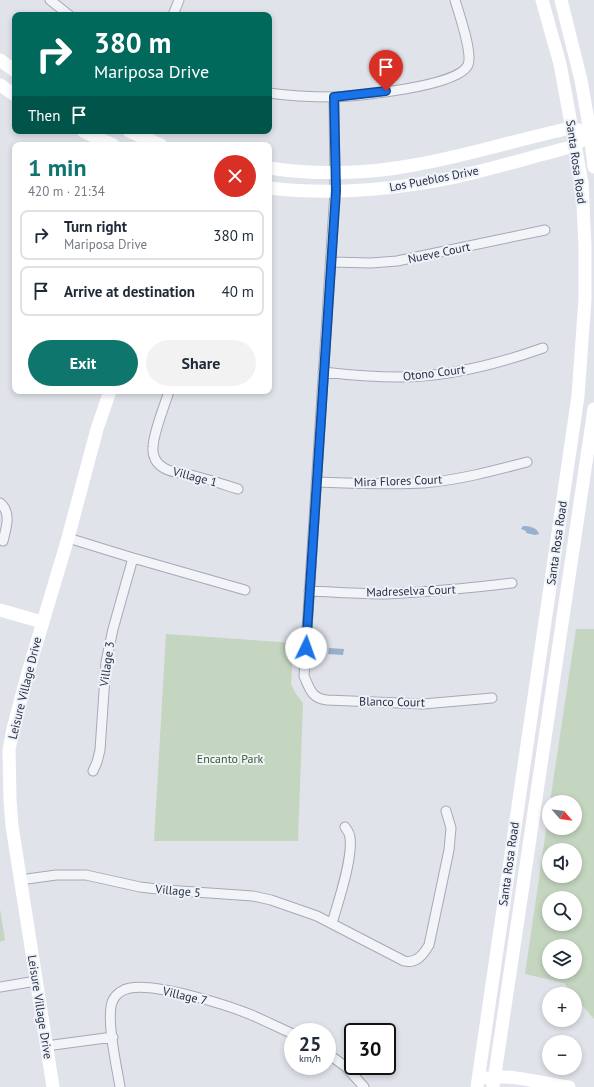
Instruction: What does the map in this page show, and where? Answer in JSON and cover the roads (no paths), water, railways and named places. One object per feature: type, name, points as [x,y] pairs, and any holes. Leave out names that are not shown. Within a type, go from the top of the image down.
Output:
[{"type":"main road","name":"Santa Rosa Road","points":[[486,1084],[578,396],[585,299],[585,247],[582,183],[560,64],[542,0]]},
{"type":"main road","name":"Santa Rosa Road","points":[[561,0],[592,132],[594,167]]},
{"type":"main road","points":[[0,60],[12,69]]},
{"type":"main road","points":[[0,85],[12,93]]},
{"type":"main road","name":"Los Pueblos Drive","points":[[272,168],[336,172],[370,171],[414,166],[571,128],[592,132]]},
{"type":"main road","name":"Los Pueblos Drive","points":[[272,188],[336,191],[400,187],[452,178],[575,146],[592,132]]},
{"type":"main road","points":[[89,134],[107,142]]},
{"type":"main road","points":[[136,134],[154,142]]},
{"type":"main road","name":"Leisure Village Drive","points":[[52,1087],[5,786],[13,728],[42,622],[68,538],[97,429],[109,394]]},
{"type":"main road","name":"Santa Rosa Road","points":[[486,1084],[594,409]]},
{"type":"main road","points":[[0,610],[42,622]]},
{"type":"main road","points":[[486,1084],[569,1087]]},
{"type":"street","points":[[50,0],[65,12]]},
{"type":"street","points":[[174,12],[179,0]]},
{"type":"street","points":[[272,94],[334,97],[426,86],[458,74],[467,68],[469,54],[455,0]]},
{"type":"street","points":[[310,592],[323,372],[336,191],[334,97]]},
{"type":"street","name":"Nueve Court","points":[[331,262],[371,264],[397,261],[545,230]]},
{"type":"street","name":"Otono Court","points":[[323,372],[368,377],[438,374],[461,371],[509,359],[543,348]]},
{"type":"street","name":"Village 1","points":[[168,394],[152,449],[157,463],[163,468],[172,471],[238,489]]},
{"type":"street","name":"Mira Flores Court","points":[[316,482],[389,484],[425,483],[473,476],[527,462]]},
{"type":"street","points":[[0,503],[6,511],[8,517],[4,542]]},
{"type":"street","points":[[68,538],[245,590]]},
{"type":"street","name":"Village 3","points":[[93,771],[100,750],[106,662],[113,629],[133,558]]},
{"type":"street","name":"Madreselva Court","points":[[310,592],[384,594],[412,593],[451,590],[512,582]]},
{"type":"street","name":"Blanco Court","points":[[310,592],[304,676],[311,692],[316,697],[327,700],[423,704],[492,698]]},
{"type":"street","name":"Village 5","points":[[20,880],[75,874],[140,887],[253,896],[290,906],[317,916],[404,961],[414,961],[420,958],[428,945],[448,850],[451,828],[446,811]]},
{"type":"street","points":[[332,923],[349,856],[351,840],[350,834],[346,827]]},
{"type":"street","points":[[0,987],[36,981]]},
{"type":"street","name":"Village 7","points":[[120,1087],[110,1016],[113,999],[124,990],[138,987],[210,1001],[254,1016],[284,1030]]},
{"type":"street","points":[[46,1046],[113,1037]]},
{"type":"street","points":[[336,1060],[350,1070],[364,1087]]},
{"type":"water","points":[[523,526],[535,528],[539,534],[535,535],[526,533],[526,531],[521,529]]},
{"type":"water","points":[[329,648],[344,649],[343,655],[328,654]]},
{"type":"park label","name":"Encanto Park","points":[[230,759]]}]
